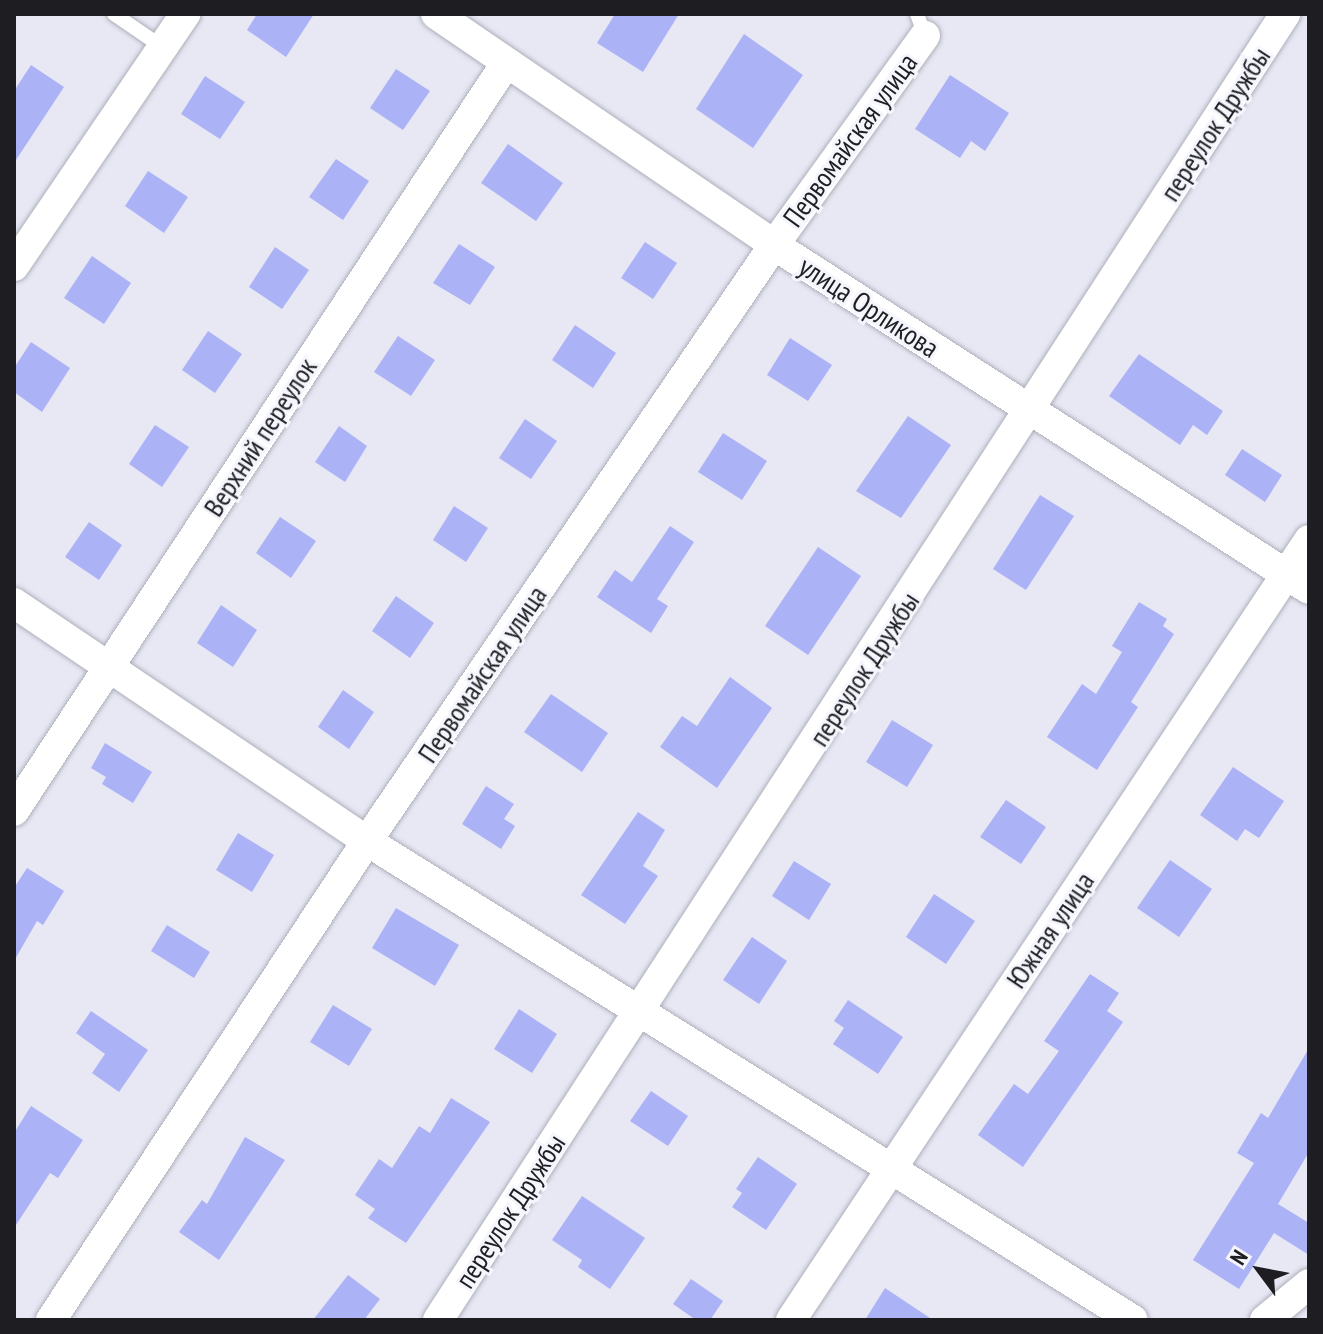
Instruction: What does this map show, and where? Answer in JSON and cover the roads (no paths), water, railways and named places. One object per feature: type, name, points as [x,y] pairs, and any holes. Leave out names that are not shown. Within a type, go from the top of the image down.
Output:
[{"type":"street","points":[[14,266],[185,14]]},
{"type":"street","name":"улица Орликова","points":[[436,14],[774,245],[1298,582]]},
{"type":"street","name":"переулок Дружбы","points":[[438,1320],[1031,412],[1285,14]]},
{"type":"street","name":"Первомайская улица","points":[[51,1320],[367,841],[921,25]]},
{"type":"street","name":"Верхний переулок","points":[[14,811],[506,63]]},
{"type":"street","name":"Южная улица","points":[[791,1320],[1298,582],[1309,540]]},
{"type":"street","points":[[14,603],[367,841],[640,1014],[894,1166],[1133,1320]]},
{"type":"street","points":[[1265,1320],[1309,1284]]},
{"type":"lane","points":[[114,14],[162,47]]}]
